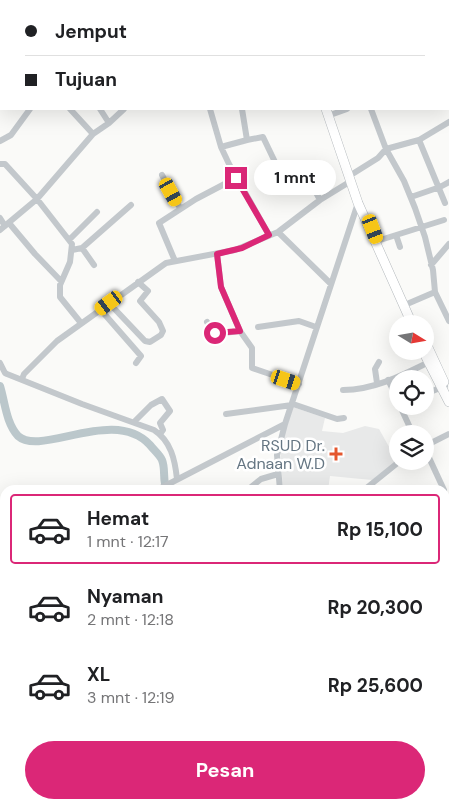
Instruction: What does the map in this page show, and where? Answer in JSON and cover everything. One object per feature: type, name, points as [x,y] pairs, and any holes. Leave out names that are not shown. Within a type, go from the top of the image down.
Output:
[{"type":"highway","points":[[330,110],[360,200],[411,315]]},
{"type":"highway","points":[[360,200],[410,315]]},
{"type":"highway","points":[[426,360],[445,388]]},
{"type":"highway","points":[[433,360],[449,402]]},
{"type":"street","points":[[0,141],[11,134],[29,110]]},
{"type":"street","points":[[71,110],[93,134]]},
{"type":"street","points":[[101,110],[109,123]]},
{"type":"street","points":[[5,226],[37,199],[93,134],[123,110]]},
{"type":"street","points":[[210,110],[221,147],[236,178],[269,235]]},
{"type":"street","points":[[242,110],[247,140]]},
{"type":"street","points":[[371,110],[386,149],[411,197],[422,227],[435,292],[449,322]]},
{"type":"street","points":[[22,377],[57,341],[166,263],[242,248],[278,232],[378,158],[386,149],[419,140],[449,122]]},
{"type":"street","points":[[221,147],[263,137],[287,187],[310,181],[320,200]]},
{"type":"street","points":[[419,140],[445,203]]},
{"type":"street","points":[[0,164],[5,164],[70,239],[72,250],[67,271],[62,281],[60,297],[82,323]]},
{"type":"street","points":[[162,175],[180,208]]},
{"type":"street","points":[[175,261],[159,223],[180,208],[236,178]]},
{"type":"street","points":[[411,197],[449,182]]},
{"type":"street","points":[[279,485],[276,455],[316,328],[360,200]]},
{"type":"street","points":[[72,250],[82,248],[131,205]]},
{"type":"street","points":[[70,239],[96,212]]},
{"type":"street","points":[[0,218],[5,226],[62,281]]},
{"type":"street","points":[[377,241],[444,220]]},
{"type":"street","points":[[278,232],[331,284]]},
{"type":"street","points":[[396,234],[400,247]]},
{"type":"street","points":[[431,265],[449,244]]},
{"type":"street","points":[[82,248],[94,265]]},
{"type":"street","points":[[217,254],[221,287],[240,331],[252,348],[252,368],[299,384]]},
{"type":"street","points":[[109,303],[146,342],[161,335],[163,331],[159,322],[140,301],[148,291],[138,282]]},
{"type":"street","points":[[407,304],[435,292]]},
{"type":"street","points":[[100,309],[140,355],[141,358],[136,363]]},
{"type":"street","points":[[258,327],[299,321],[316,328]]},
{"type":"street","points":[[207,322],[216,334],[240,331]]},
{"type":"street","points":[[377,383],[375,369],[379,362]]},
{"type":"street","points":[[0,363],[5,372],[22,377],[82,404],[136,420],[161,433]]},
{"type":"street","points":[[344,390],[363,390],[377,383],[403,375],[427,363]]},
{"type":"street","points":[[136,420],[162,399],[170,411],[160,423],[161,433],[173,454],[176,479]]},
{"type":"street","points":[[226,414],[292,404],[337,419],[344,418]]},
{"type":"street","points":[[165,485],[285,424]]},
{"type":"street","points":[[434,442],[449,434]]},
{"type":"street","points":[[434,467],[442,485]]},
{"type":"street","points":[[370,485],[389,470]]},
{"type":"street","points":[[254,485],[261,479],[278,474]]},
{"type":"shaded area","name":"RSUD Dr. Adnaan W.D","points":[[293,407],[325,418],[322,431],[343,433],[365,426],[379,429],[389,447],[389,467],[372,480],[330,476],[329,485],[283,485],[280,447]]},
{"type":"waterway","points":[[0,386],[8,419],[18,436],[29,441],[43,441],[98,431],[117,430],[135,434],[150,445],[161,458],[166,485]]},
{"type":"place","name":"RSUD Dr. Adnaan W.D","points":[[336,454]]},
{"type":"route","points":[[215,333],[225,334],[240,331],[221,287],[217,254],[242,248],[269,235],[236,178]]}]
